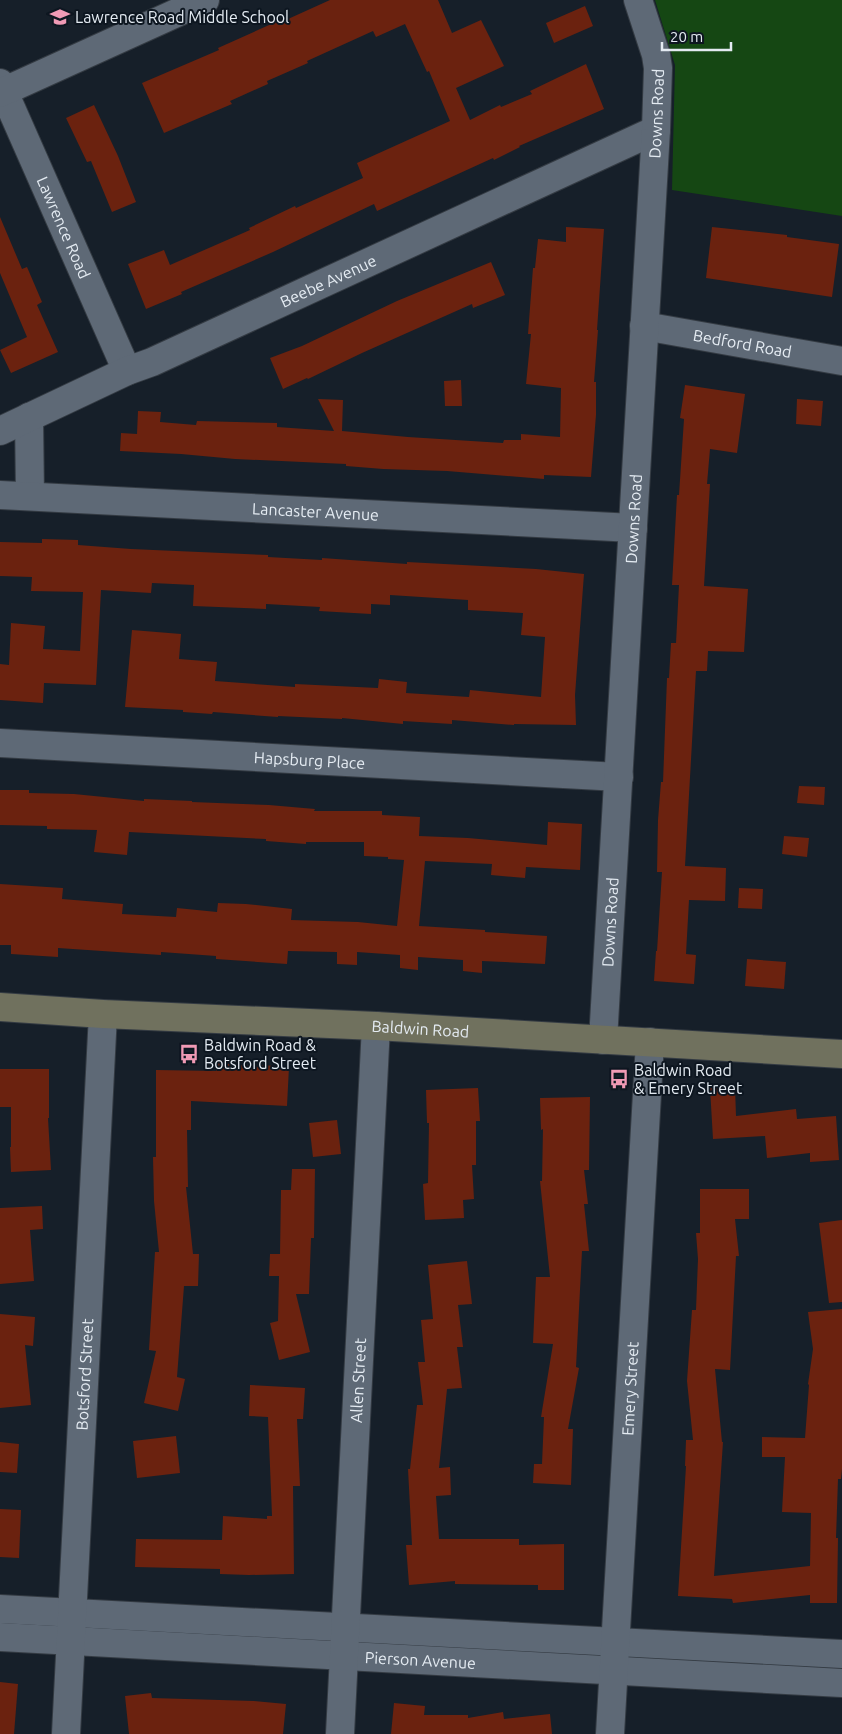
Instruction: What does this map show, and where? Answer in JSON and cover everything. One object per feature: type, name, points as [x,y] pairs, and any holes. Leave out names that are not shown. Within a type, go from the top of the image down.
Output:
[{"type":"main road","name":"Baldwin Road","points":[[0,1007],[103,1014],[376,1026],[842,1054]]},
{"type":"street","points":[[1,89],[205,0]]},
{"type":"street","name":"Downs Road","points":[[603,1040],[656,130],[658,68],[656,55],[638,0]]},
{"type":"street","name":"Lawrence Road","points":[[1,89],[127,371]]},
{"type":"street","name":"Beebe Avenue","points":[[0,431],[127,371],[152,362],[656,130]]},
{"type":"street","name":"Bedford Road","points":[[644,326],[842,361]]},
{"type":"street","points":[[29,417],[30,496]]},
{"type":"street","name":"Lancaster Avenue","points":[[0,495],[633,528]]},
{"type":"street","name":"Hapsburg Place","points":[[0,743],[619,778]]},
{"type":"street","name":"Botsford Street","points":[[66,1734],[103,1014]]},
{"type":"street","name":"Allen Street","points":[[340,1734],[376,1026]]},
{"type":"street","name":"Emery Street","points":[[610,1734],[650,1042]]},
{"type":"street","name":"Pierson Avenue","points":[[0,1608],[842,1654]]},
{"type":"street","name":"Pierson Avenue","points":[[0,1637],[842,1683]]},
{"type":"green space","points":[[655,0],[842,0],[842,216],[672,190],[675,65]]},
{"type":"building","points":[[330,0],[438,0],[452,33],[481,20],[504,66],[456,88],[470,120],[500,105],[501,107],[532,94],[530,91],[586,64],[604,109],[377,211],[374,204],[146,309],[128,264],[164,250],[170,265],[250,230],[249,228],[295,206],[296,208],[363,178],[357,163],[450,121],[429,71],[427,72],[405,24],[376,37],[373,31],[267,81],[268,84],[230,101],[232,104],[164,133],[142,83],[219,50],[218,48],[287,17],[288,19]]},
{"type":"building","points":[[585,6],[593,26],[554,43],[546,23]]},
{"type":"building","points":[[94,105],[118,156],[136,202],[112,212],[91,161],[87,162],[66,118]]},
{"type":"building","points":[[0,217],[22,269],[27,267],[42,302],[37,305],[58,352],[11,373],[0,350],[27,337],[0,273]]},
{"type":"building","points":[[566,227],[604,229],[594,382],[596,382],[596,415],[591,477],[544,475],[544,479],[447,471],[383,469],[346,466],[346,464],[120,451],[121,433],[137,434],[138,411],[161,412],[160,422],[196,425],[197,421],[277,423],[277,427],[334,431],[318,399],[343,400],[342,431],[503,443],[504,440],[521,440],[521,434],[560,437],[561,388],[526,384],[531,334],[528,334],[533,268],[535,268],[538,239],[566,242]]},
{"type":"building","points":[[712,227],[787,235],[787,237],[839,244],[832,297],[706,278]]},
{"type":"building","points":[[491,262],[505,295],[473,308],[472,304],[283,389],[270,358],[302,346],[397,301]]},
{"type":"building","points":[[461,380],[462,406],[445,406],[444,381]]},
{"type":"building","points":[[685,385],[745,394],[737,453],[710,449],[707,484],[710,484],[704,586],[748,589],[744,652],[708,651],[707,671],[696,671],[685,866],[726,868],[725,901],[689,900],[686,954],[696,955],[694,984],[654,981],[662,872],[657,872],[658,820],[661,782],[663,782],[667,678],[669,678],[671,643],[676,643],[679,585],[672,585],[677,495],[679,495],[684,419],[680,418]]},
{"type":"building","points":[[797,399],[823,401],[821,426],[796,424]]},
{"type":"building","points":[[42,539],[78,540],[78,545],[131,549],[268,555],[268,557],[322,560],[322,558],[407,564],[407,562],[536,569],[584,574],[575,695],[576,725],[514,725],[452,720],[452,724],[403,721],[403,724],[342,718],[278,717],[213,712],[212,714],[183,712],[183,710],[125,707],[132,630],[181,634],[179,659],[217,662],[215,681],[295,687],[295,684],[378,688],[379,679],[407,682],[406,693],[469,697],[470,690],[541,697],[545,637],[521,635],[523,613],[468,610],[468,600],[390,595],[390,605],[371,604],[371,614],[319,611],[320,607],[266,604],[266,609],[193,606],[194,585],[152,583],[151,593],[101,590],[96,685],[44,683],[43,703],[0,700],[0,664],[9,665],[11,623],[45,626],[43,649],[80,651],[83,592],[31,591],[32,577],[0,576],[0,542],[42,543]]},
{"type":"building","points":[[799,786],[825,787],[824,805],[797,803]]},
{"type":"building","points":[[0,790],[29,790],[29,793],[74,794],[144,801],[144,799],[269,805],[315,809],[314,811],[382,811],[382,815],[420,817],[419,836],[547,845],[548,822],[582,824],[580,870],[526,867],[525,878],[491,875],[492,864],[425,861],[419,926],[547,936],[545,964],[482,961],[482,973],[463,971],[463,960],[418,957],[418,970],[400,968],[400,955],[357,952],[357,965],[337,964],[337,952],[288,951],[287,964],[216,959],[216,956],[161,952],[161,955],[58,948],[58,957],[11,954],[11,945],[0,945],[0,884],[63,888],[62,899],[123,904],[122,914],[176,917],[177,908],[217,912],[218,903],[246,904],[292,909],[291,920],[358,922],[397,926],[404,860],[364,856],[364,842],[306,842],[306,844],[266,841],[266,839],[129,832],[127,855],[94,852],[97,830],[47,829],[47,826],[0,825]]},
{"type":"building","points":[[784,836],[809,838],[807,857],[782,854]]},
{"type":"building","points":[[739,888],[763,889],[762,909],[738,908]]},
{"type":"building","points":[[747,959],[786,962],[784,989],[745,986]]},
{"type":"building","points":[[216,1063],[261,1067],[261,1065],[289,1067],[287,1106],[191,1101],[191,1130],[187,1130],[188,1187],[186,1187],[193,1254],[199,1254],[198,1286],[184,1286],[177,1377],[185,1379],[178,1411],[144,1403],[156,1351],[149,1350],[155,1252],[159,1252],[154,1201],[153,1157],[156,1157],[156,1070],[216,1071]]},
{"type":"building","points":[[0,1069],[49,1069],[48,1118],[51,1170],[11,1172],[11,1107],[0,1107]]},
{"type":"building","points":[[735,1087],[736,1116],[796,1109],[797,1119],[836,1116],[839,1160],[810,1162],[810,1153],[767,1158],[765,1136],[713,1139],[710,1088]]},
{"type":"building","points":[[478,1088],[480,1121],[476,1121],[476,1165],[472,1165],[474,1199],[463,1200],[464,1218],[425,1220],[423,1184],[428,1183],[429,1123],[427,1123],[426,1090]]},
{"type":"building","points":[[590,1097],[589,1170],[584,1170],[588,1204],[584,1204],[589,1251],[582,1251],[576,1367],[579,1368],[568,1429],[573,1429],[571,1485],[533,1483],[534,1464],[542,1464],[544,1417],[541,1417],[553,1344],[533,1343],[536,1277],[550,1277],[540,1181],[542,1181],[543,1129],[541,1130],[540,1098]]},
{"type":"building","points":[[337,1120],[341,1154],[313,1157],[309,1123]]},
{"type":"building","points":[[292,1169],[315,1169],[314,1238],[311,1238],[309,1294],[296,1294],[310,1352],[279,1360],[270,1323],[278,1321],[279,1276],[269,1276],[270,1254],[280,1254],[281,1190],[291,1190]]},
{"type":"building","points":[[700,1189],[749,1189],[749,1219],[735,1219],[739,1256],[736,1256],[730,1370],[715,1369],[723,1442],[714,1576],[810,1566],[811,1513],[782,1512],[785,1457],[762,1457],[762,1437],[805,1438],[808,1384],[813,1349],[808,1312],[842,1309],[842,1469],[841,1479],[838,1479],[836,1538],[838,1538],[837,1603],[810,1603],[810,1595],[733,1603],[732,1599],[678,1596],[686,1440],[693,1440],[687,1381],[692,1310],[696,1310],[698,1259],[696,1233],[700,1233]]},
{"type":"building","points":[[42,1206],[43,1229],[30,1230],[34,1281],[0,1284],[0,1208]]},
{"type":"building","points":[[842,1220],[842,1302],[829,1303],[819,1223]]},
{"type":"building","points":[[467,1261],[472,1304],[458,1305],[463,1347],[457,1347],[462,1388],[447,1389],[439,1468],[450,1467],[451,1495],[436,1496],[439,1539],[519,1539],[519,1545],[564,1544],[564,1590],[538,1590],[538,1585],[455,1584],[455,1581],[409,1585],[406,1545],[412,1545],[408,1469],[410,1469],[417,1405],[423,1405],[418,1362],[425,1362],[421,1320],[433,1319],[428,1265]]},
{"type":"building","points":[[0,1314],[35,1317],[33,1346],[25,1345],[31,1405],[0,1408]]},
{"type":"building","points":[[250,1385],[305,1388],[303,1419],[297,1419],[300,1486],[293,1486],[294,1574],[220,1574],[220,1569],[135,1567],[136,1539],[222,1540],[223,1516],[267,1519],[267,1516],[272,1516],[268,1417],[249,1416]]},
{"type":"building","points":[[176,1436],[180,1473],[137,1478],[133,1441]]},
{"type":"building","points":[[0,1442],[19,1444],[17,1473],[0,1472]]},
{"type":"building","points":[[0,1509],[21,1510],[19,1558],[0,1557]]},
{"type":"building","points":[[0,1682],[18,1684],[14,1734],[0,1734]]},
{"type":"building","points":[[151,1693],[152,1698],[254,1701],[286,1704],[283,1734],[129,1734],[125,1696]]},
{"type":"building","points":[[394,1703],[425,1706],[424,1715],[468,1715],[468,1718],[503,1712],[504,1719],[550,1714],[552,1734],[391,1734]]},
{"type":"place","name":"Lawrence Road Middle School","points":[[60,17]]},
{"type":"place","name":"Baldwin Road & Botsford Street","points":[[189,1054]]},
{"type":"place","name":"Baldwin Road & Emery Street","points":[[619,1079]]}]
